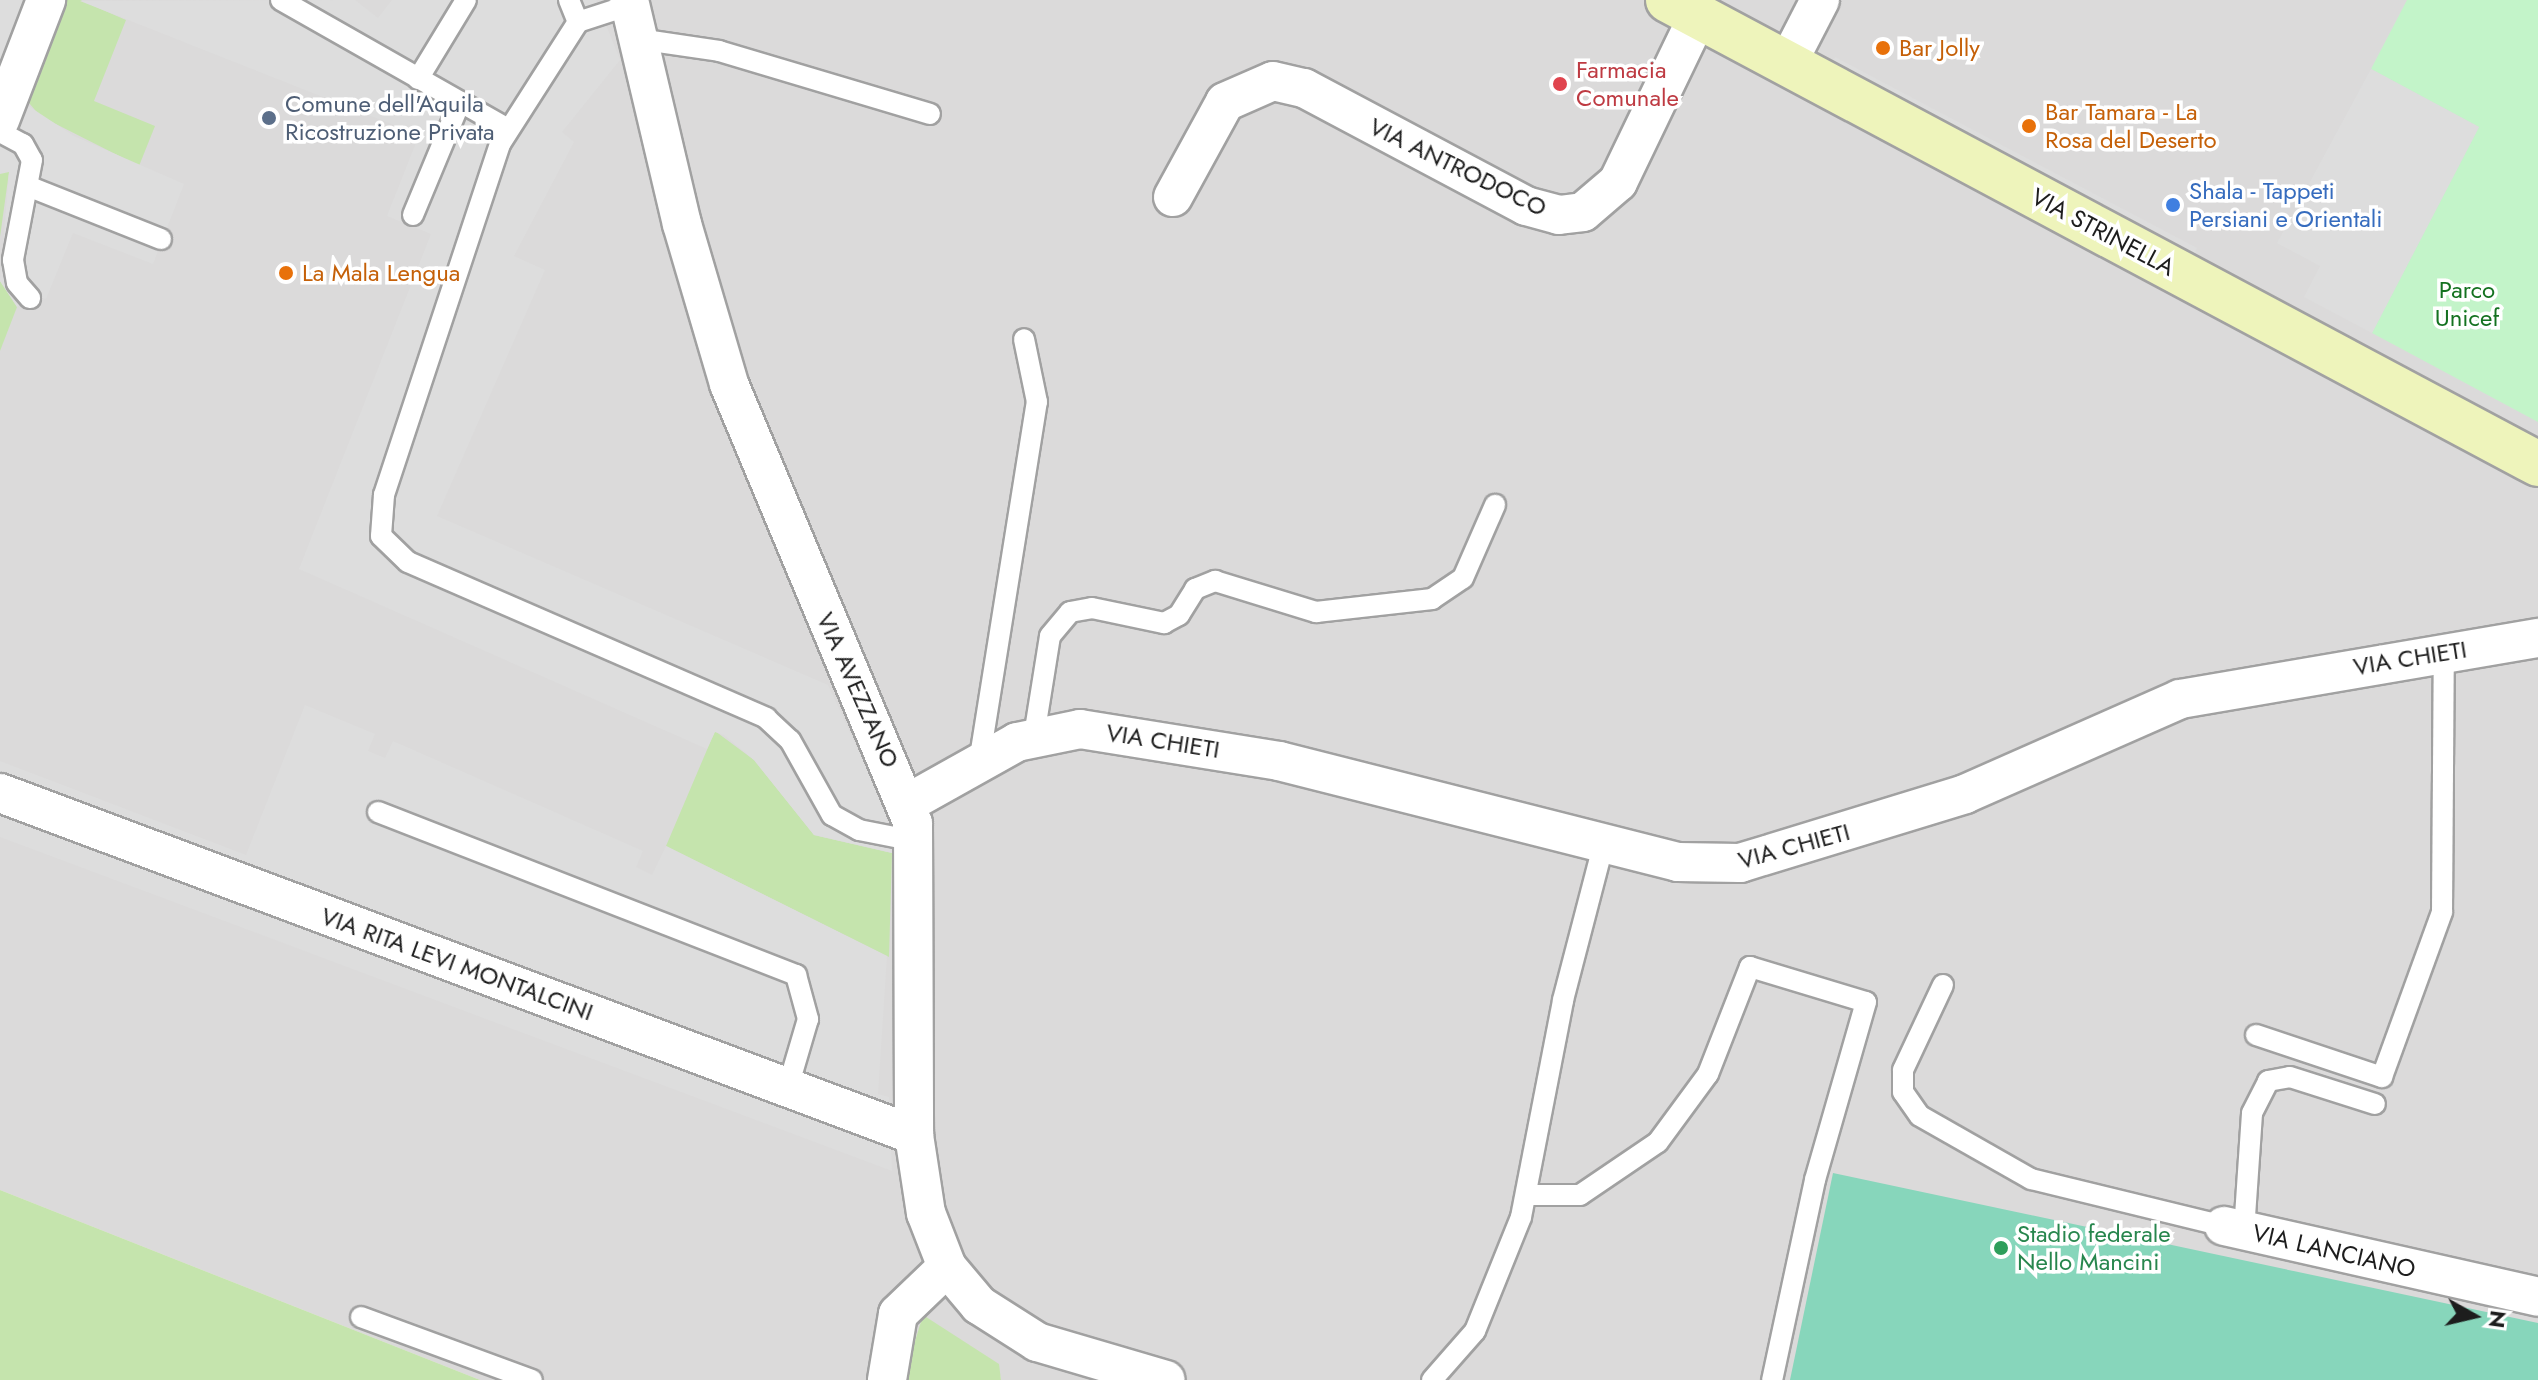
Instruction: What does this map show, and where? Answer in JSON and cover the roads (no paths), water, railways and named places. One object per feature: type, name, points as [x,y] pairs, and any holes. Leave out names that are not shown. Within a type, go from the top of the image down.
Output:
[{"type":"main road","name":"VIA STRINELLA","points":[[1683,8],[2538,464]]},
{"type":"street","points":[[0,120],[46,0]]},
{"type":"street","points":[[1787,64],[1820,0]]},
{"type":"street","name":"VIA ANTRODOCO","points":[[1173,197],[1225,102],[1273,81],[1304,88],[1536,210],[1583,212],[1618,182],[1683,8]]},
{"type":"street","name":"VIA AVEZZANO","points":[[632,15],[729,384],[908,803],[915,841],[914,1135],[926,1213],[947,1267],[979,1305],[1037,1342],[1166,1380]]},
{"type":"street","name":"VIA CHIETI","points":[[908,803],[1034,736],[1080,729],[1208,747],[1705,865],[1778,854],[2020,773],[2180,699],[2538,638]]},
{"type":"street","name":"VIA RITA LEVI MONTALCINI","points":[[0,793],[914,1135]]},
{"type":"street","name":"VIA LANCIANO","points":[[2234,1228],[2538,1297]]},
{"type":"street","points":[[887,1380],[898,1314],[947,1267]]},
{"type":"lane","points":[[281,0],[508,129]]},
{"type":"lane","points":[[418,79],[466,0]]},
{"type":"lane","points":[[569,0],[578,22]]},
{"type":"lane","points":[[915,841],[859,830],[832,815],[790,740],[766,718],[408,562],[386,545],[384,495],[508,129],[578,22],[632,15],[719,51],[930,114]]},
{"type":"lane","points":[[413,215],[460,102]]},
{"type":"lane","points":[[0,132],[27,149],[30,187],[13,260],[17,283],[30,298]]},
{"type":"lane","points":[[30,187],[161,239]]},
{"type":"lane","points":[[979,763],[1037,402],[1024,339]]},
{"type":"lane","points":[[1034,736],[1050,636],[1070,612],[1092,608],[1164,623],[1179,615],[1195,589],[1215,581],[1316,612],[1432,599],[1463,578],[1495,505]]},
{"type":"lane","points":[[2256,1035],[2382,1077],[2442,912],[2444,652]]},
{"type":"lane","points":[[378,812],[796,975],[808,1019],[788,1087]]},
{"type":"lane","points":[[1447,1375],[1487,1309],[1526,1195],[1563,1000],[1604,843]]},
{"type":"lane","points":[[1526,1195],[1580,1195],[1658,1142],[1708,1074],[1750,967],[1866,1002],[1815,1180],[1772,1380]]},
{"type":"lane","points":[[1943,985],[1903,1070],[1903,1092],[1920,1116],[2031,1179],[2234,1228],[2252,1113],[2268,1081],[2290,1077],[2375,1104]]},
{"type":"lane","points":[[361,1317],[532,1380]]},
{"type":"place","name":"Bar Jolly","points":[[1883,48]]},
{"type":"place","name":"Farmacia Comunale","points":[[1560,84]]},
{"type":"place","name":"Comune dell'Aquila Ricostruzione Privata","points":[[269,118]]},
{"type":"place","name":"Bar Tamara - La Rosa del Deserto","points":[[2029,126]]},
{"type":"place","name":"Shala - Tappeti Persiani e Orientali","points":[[2173,205]]},
{"type":"place","name":"La Mala Lengua","points":[[286,273]]},
{"type":"place","name":"Stadio federale Nello Mancini","points":[[2001,1248]]},
{"type":"park label","name":"Parco Unicef","points":[[2467,304]]}]
